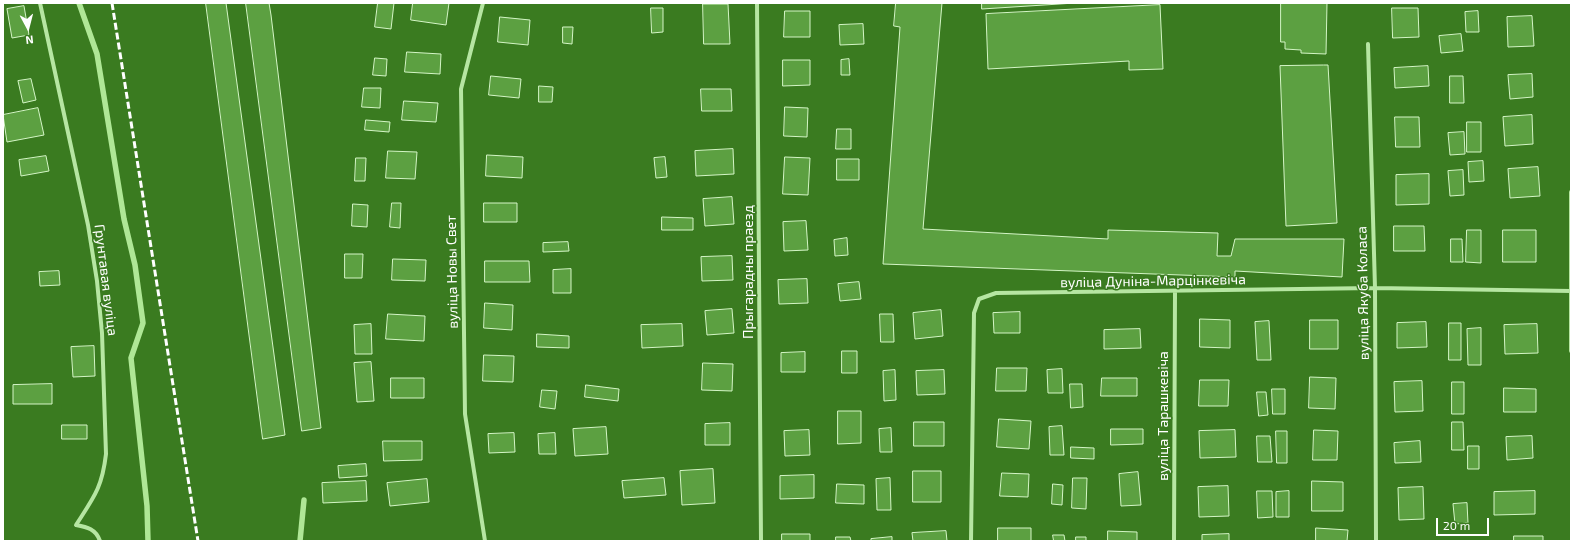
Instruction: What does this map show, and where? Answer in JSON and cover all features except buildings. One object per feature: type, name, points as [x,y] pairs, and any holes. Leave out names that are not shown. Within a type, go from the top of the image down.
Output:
[{"type":"street","name":"Грунтавая вуліца","points":[[40,3],[88,225],[97,281],[102,334],[106,454],[104,473],[97,493],[76,525],[88,527],[97,534],[100,541]]},
{"type":"street","name":"вуліца Новы Свет","points":[[483,3],[461,89],[465,414],[485,541]]},
{"type":"street","name":"Прыгарадны праезд","points":[[757,3],[761,541]]},
{"type":"street","name":"вуліца Якуба Коласа","points":[[1368,44],[1375,288],[1376,541]]},
{"type":"street","points":[[1571,192],[1571,351]]},
{"type":"street","name":"вуліца Дуніна-Марцінкевіча","points":[[971,541],[974,313],[979,299],[996,293],[1175,292],[1375,288],[1571,291]]},
{"type":"street","name":"вуліца Тарашкевіча","points":[[1174,541],[1175,292]]},
{"type":"waterway","points":[[79,3],[97,54],[124,219],[135,265],[143,323],[131,358],[147,506],[148,541]]},
{"type":"waterway","points":[[300,541],[304,500]]},
{"type":"railway","points":[[112,3],[198,541]]}]
